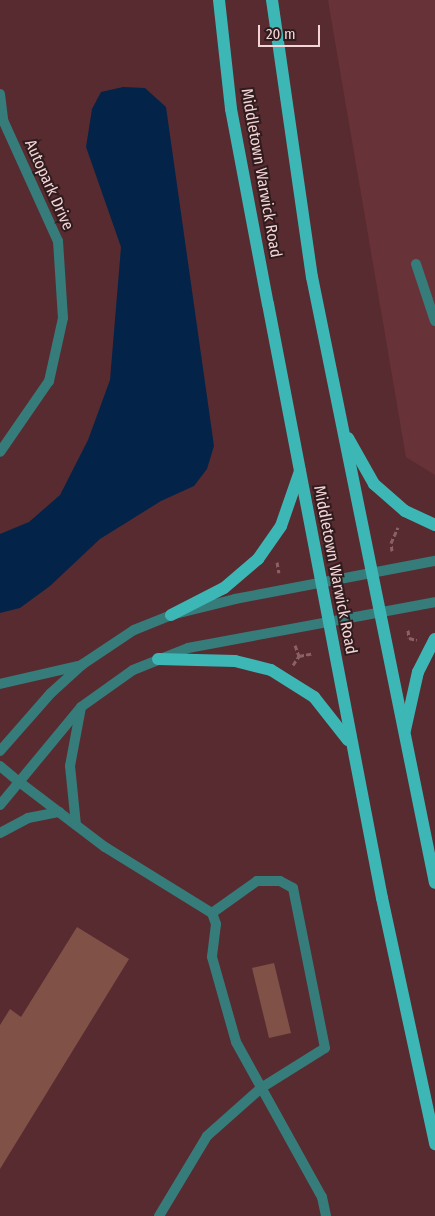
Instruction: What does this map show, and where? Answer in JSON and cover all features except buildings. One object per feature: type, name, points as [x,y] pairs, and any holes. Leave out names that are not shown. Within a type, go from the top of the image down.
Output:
[{"type":"main road","name":"Middletown Warwick Road","points":[[219,0],[231,109],[355,757],[435,1144]]},
{"type":"main road","name":"Middletown Warwick Road","points":[[272,0],[310,268],[435,883]]},
{"type":"main road","points":[[340,422],[361,464],[374,484],[405,511],[435,525]]},
{"type":"main road","points":[[171,615],[224,588],[258,559],[281,526],[300,471]]},
{"type":"main road","points":[[404,734],[418,672],[435,639]]},
{"type":"main road","points":[[158,659],[235,661],[271,670],[299,686],[328,712],[341,729],[355,757]]},
{"type":"street","name":"Autopark Drive","points":[[0,94],[3,120],[58,241],[63,318],[49,382],[0,452]]},
{"type":"street","points":[[416,264],[435,321]]},
{"type":"street","points":[[0,751],[51,693],[83,664],[134,630],[171,615],[235,599],[371,575],[435,561]]},
{"type":"street","points":[[0,805],[81,707],[108,686],[158,659],[188,648],[435,602]]},
{"type":"street","points":[[0,684],[83,664]]},
{"type":"street","points":[[76,825],[70,766],[81,707]]},
{"type":"street","points":[[0,766],[105,847],[212,913],[216,924],[212,957],[236,1042],[322,1197],[326,1216]]},
{"type":"street","points":[[0,833],[28,818],[59,812]]},
{"type":"street","points":[[159,1216],[207,1136],[262,1088],[325,1048],[293,888],[280,881],[257,881],[212,913]]},
{"type":"path","points":[[392,551],[391,544],[400,524]]},
{"type":"path","points":[[276,555],[279,573]]},
{"type":"path","points":[[408,630],[409,638],[420,641]]},
{"type":"path","points":[[295,644],[299,656]]},
{"type":"path","points":[[293,665],[299,656],[314,652]]},
{"type":"shaded area","points":[[328,0],[435,0],[435,475],[406,457]]},
{"type":"water","points":[[123,87],[145,88],[166,107],[214,446],[207,469],[194,486],[161,501],[100,539],[50,586],[20,608],[0,613],[0,534],[29,522],[60,495],[88,440],[110,380],[121,247],[86,147],[92,109],[101,92]]}]
